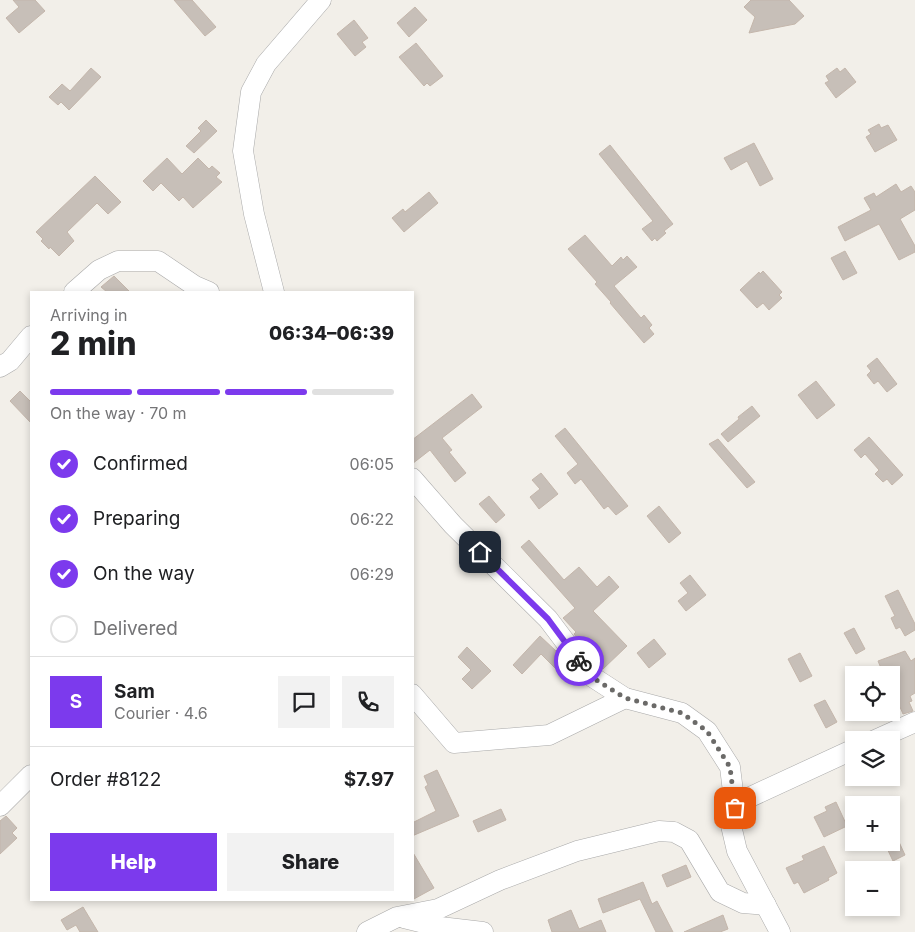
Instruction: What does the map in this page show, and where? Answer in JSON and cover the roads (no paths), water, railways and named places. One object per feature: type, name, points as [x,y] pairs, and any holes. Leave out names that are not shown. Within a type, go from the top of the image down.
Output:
[{"type":"street","points":[[274,291],[254,214],[243,151],[251,92],[266,64],[321,0]]},
{"type":"street","points":[[75,291],[99,270],[118,261],[158,261],[195,286],[207,291]]},
{"type":"street","points":[[0,367],[10,361],[30,337]]},
{"type":"street","points":[[414,480],[453,525],[548,619],[590,676],[625,698],[682,713],[707,731],[730,767],[735,808],[730,821],[737,851],[780,932]]},
{"type":"street","points":[[414,696],[454,743],[549,735],[625,698]]},
{"type":"street","points":[[895,731],[915,722]]},
{"type":"street","points":[[735,808],[748,798],[845,753]]},
{"type":"street","points":[[0,806],[30,776]]},
{"type":"street","points":[[367,932],[397,917],[438,909],[500,880],[577,851],[659,831],[674,832],[689,840],[720,892],[743,903],[766,905]]},
{"type":"street","points":[[397,917],[440,927],[483,932]]}]
